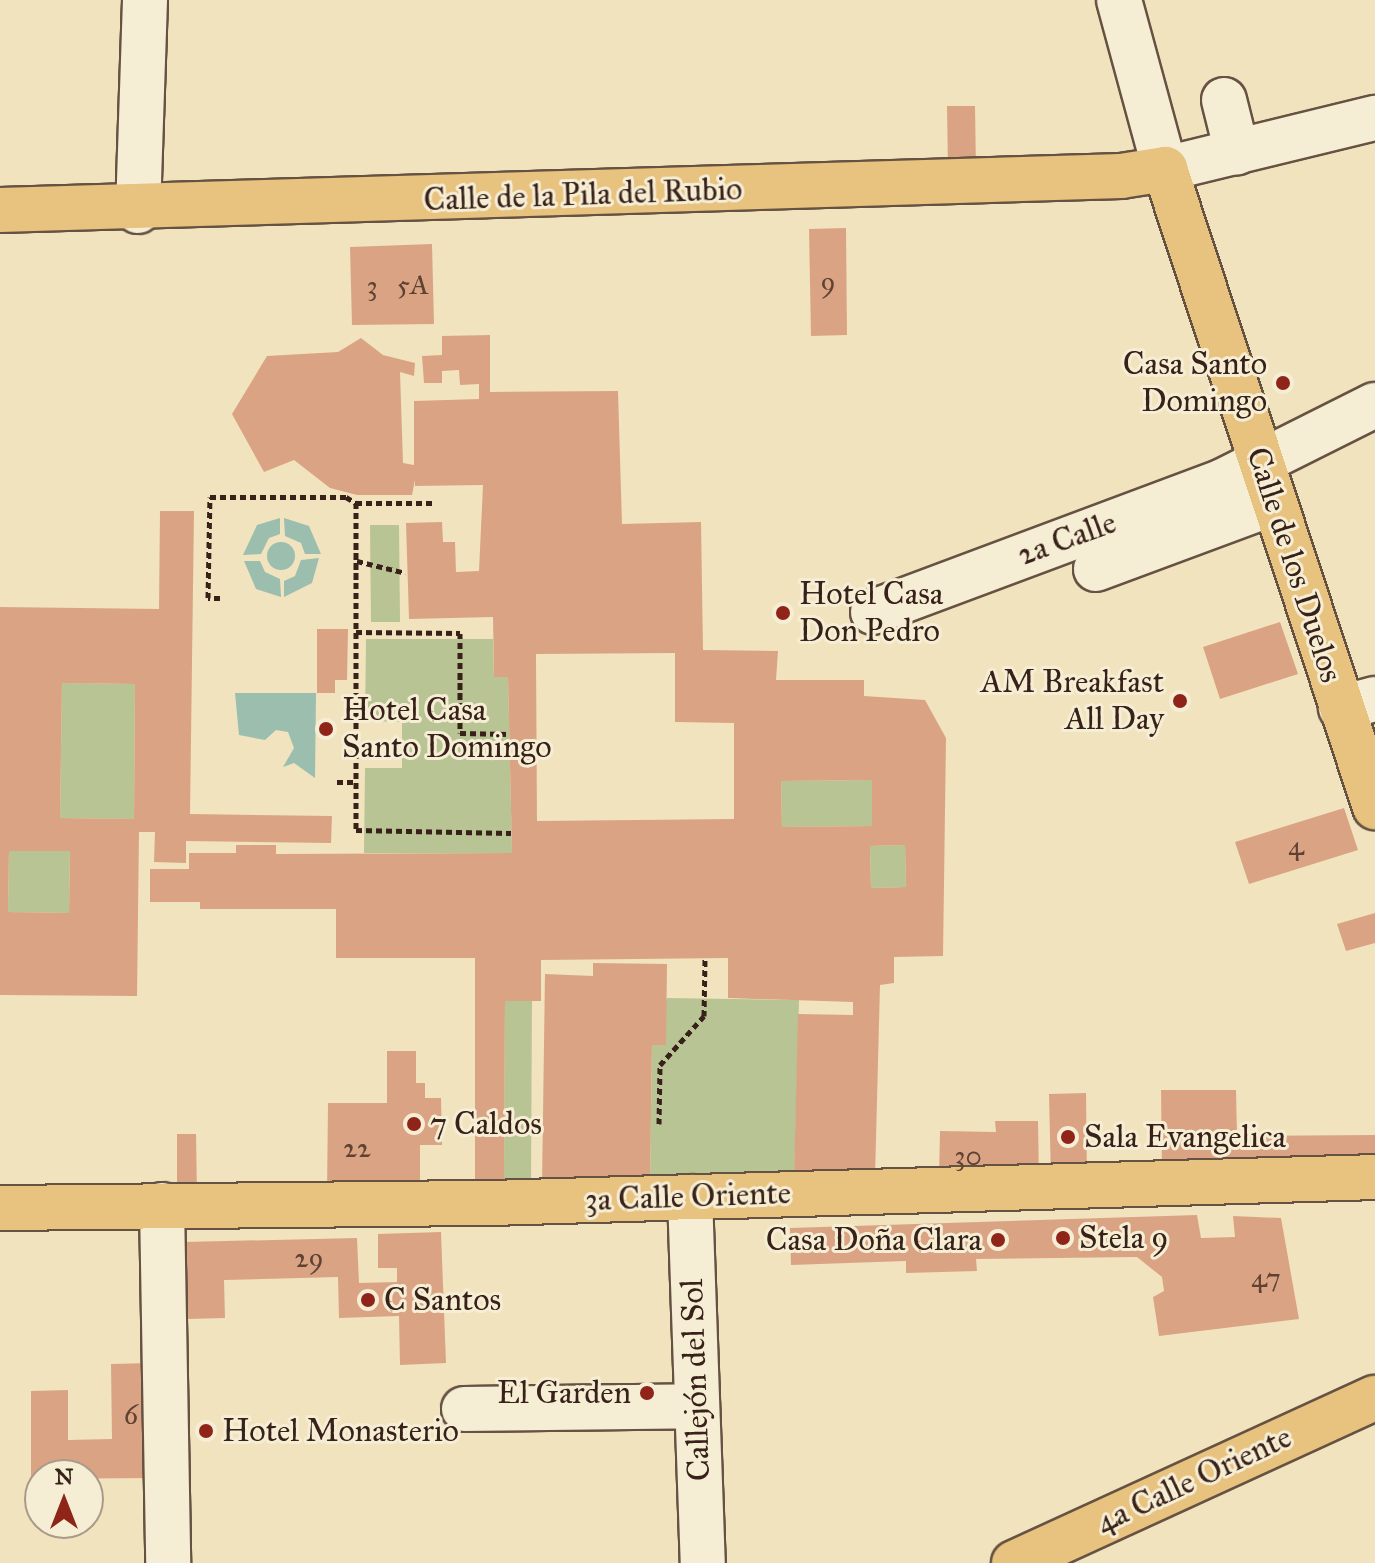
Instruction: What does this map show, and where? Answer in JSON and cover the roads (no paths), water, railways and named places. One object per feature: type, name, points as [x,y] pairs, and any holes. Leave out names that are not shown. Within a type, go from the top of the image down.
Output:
[{"type":"main road","name":"Calle de la Pila del Rubio","points":[[0,210],[138,211],[1121,176],[1165,169]]},
{"type":"main road","name":"Calle de los Duelos","points":[[1165,169],[1267,484],[1358,703],[1375,807]]},
{"type":"main road","name":"3a Calle Oriente","points":[[0,1208],[690,1197],[1375,1177]]},
{"type":"main road","name":"4a Calle Oriente","points":[[1014,1563],[1375,1398]]},
{"type":"street","points":[[138,211],[145,0]]},
{"type":"street","name":"Calle de los Duelos","points":[[1119,0],[1165,169]]},
{"type":"street","points":[[1224,100],[1237,152]]},
{"type":"street","points":[[1165,169],[1375,118]]},
{"type":"street","points":[[1096,569],[1267,484],[1294,442],[1375,405]]},
{"type":"street","name":"2a Calle","points":[[873,612],[1267,484]]},
{"type":"street","name":"Callejón del Sol","points":[[690,1197],[703,1563]]},
{"type":"street","points":[[162,1205],[168,1563]]},
{"type":"street","points":[[464,1409],[697,1406]]},
{"type":"place","name":"Casa Santo Domingo","points":[[1283,383]]},
{"type":"place","name":"Hotel Casa Don Pedro","points":[[783,613]]},
{"type":"place","name":"AM Breakfast All Day","points":[[1180,701]]},
{"type":"place","name":"Hotel Casa Santo Domingo","points":[[326,729]]},
{"type":"place","name":"7 Caldos","points":[[414,1124]]},
{"type":"place","name":"Sala Evangelica","points":[[1068,1137]]},
{"type":"place","name":"Stela 9","points":[[1063,1238]]},
{"type":"place","name":"Casa Doña Clara","points":[[998,1240]]},
{"type":"place","name":"C Santos","points":[[368,1300]]},
{"type":"place","name":"El Garden","points":[[647,1393]]},
{"type":"place","name":"Hotel Monasterio","points":[[206,1431]]}]
